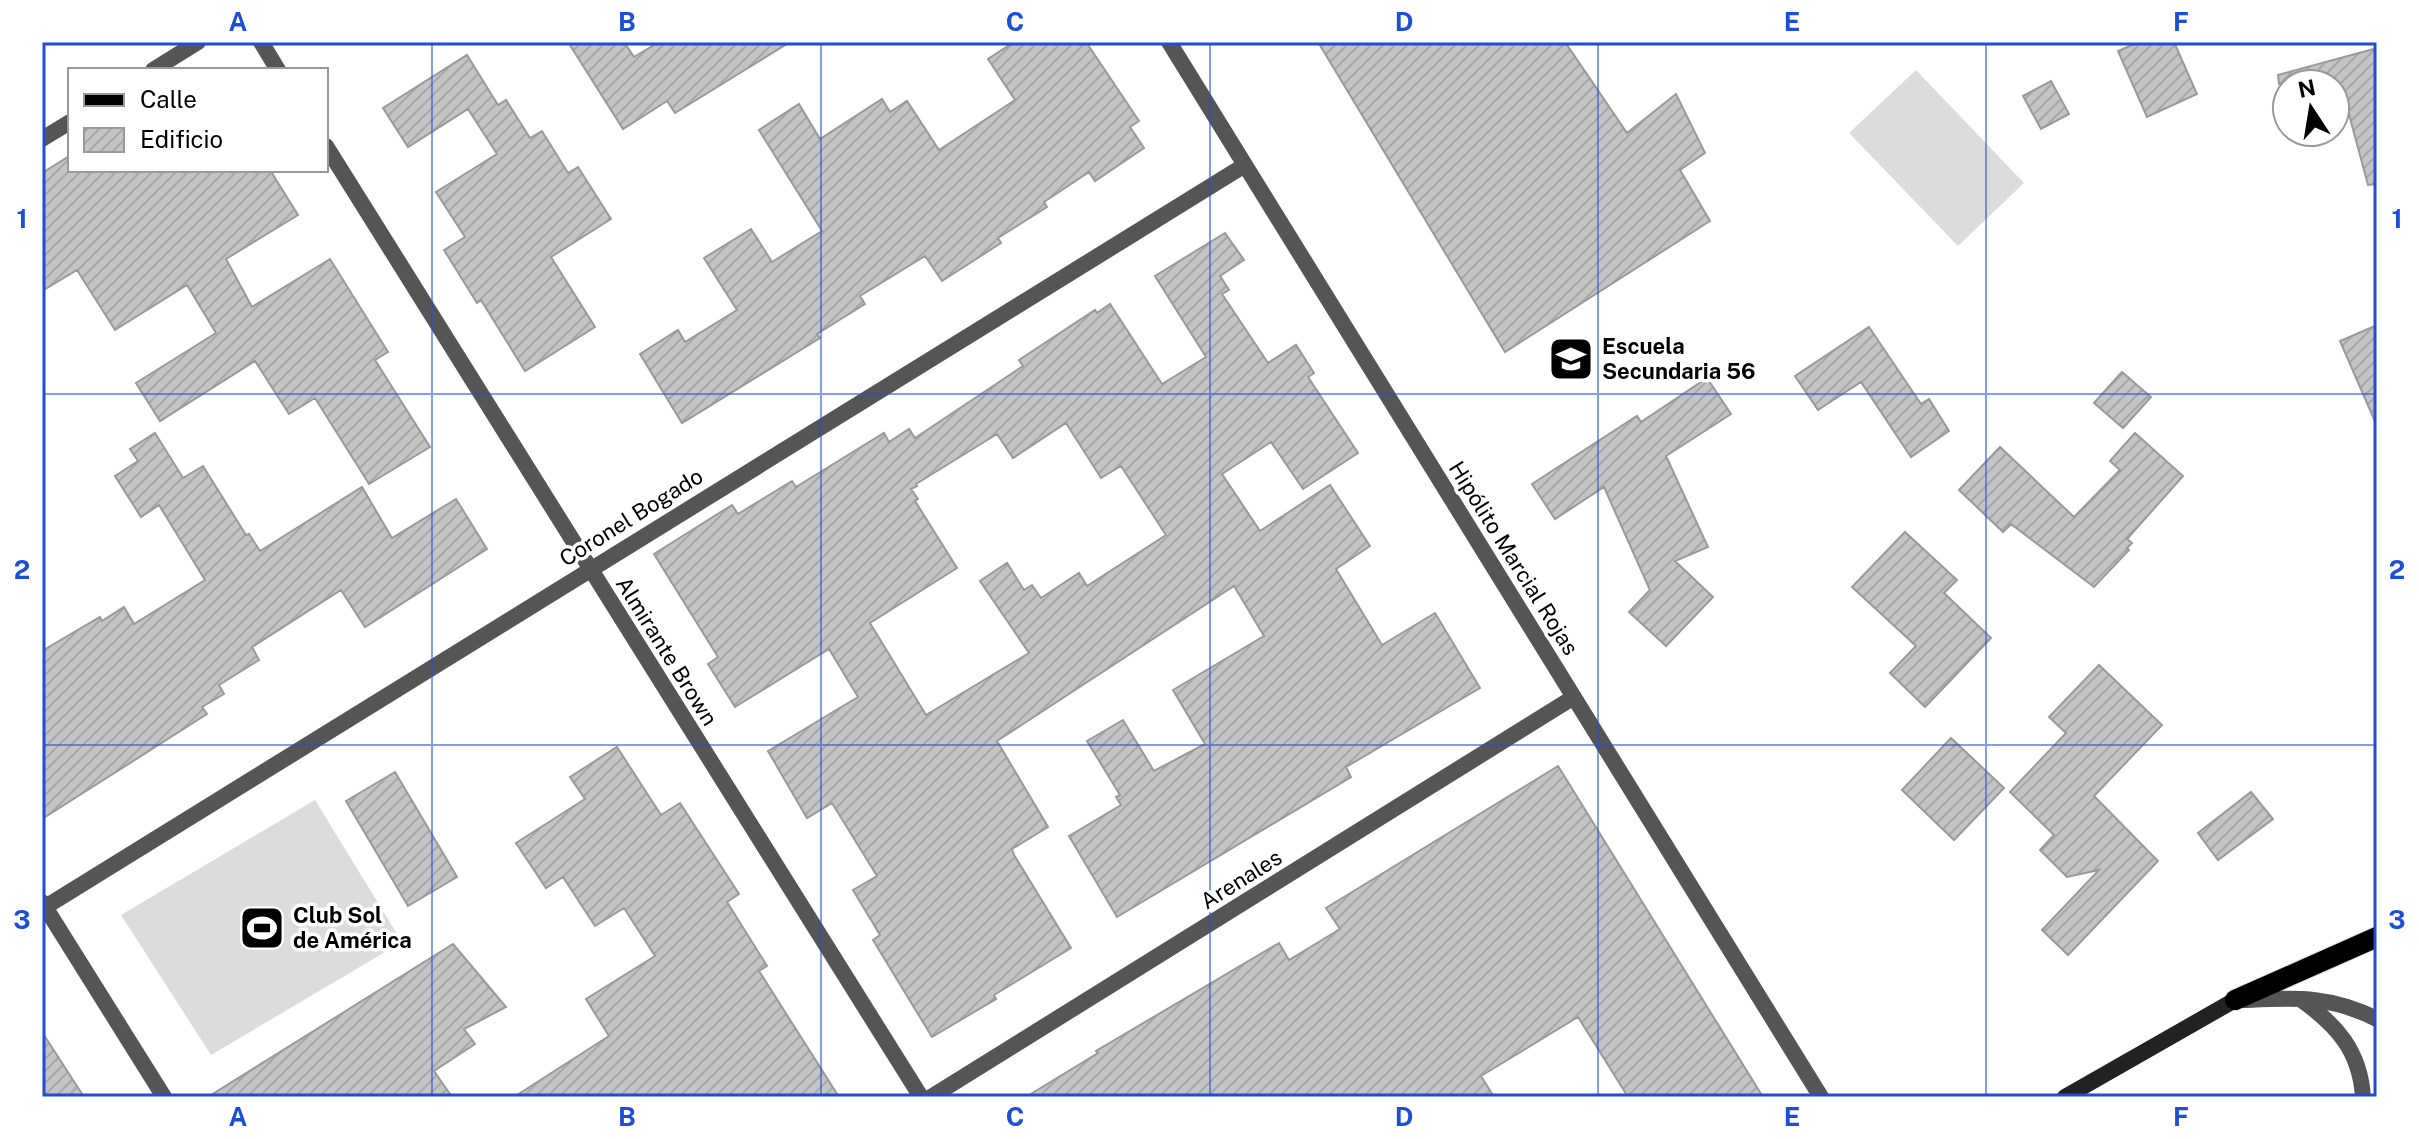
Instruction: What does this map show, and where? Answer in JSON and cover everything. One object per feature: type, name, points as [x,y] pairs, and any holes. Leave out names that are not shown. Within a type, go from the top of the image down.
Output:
[{"type":"main road","points":[[2065,1097],[2235,1000],[2377,937]]},
{"type":"street","points":[[156,68],[198,42]]},
{"type":"street","points":[[261,42],[277,68]]},
{"type":"street","name":"Hipólito Marcial Rojas","points":[[1169,42],[1821,1097]]},
{"type":"street","points":[[42,139],[68,123]]},
{"type":"street","name":"Almirante Brown","points":[[328,149],[921,1097]]},
{"type":"street","name":"Coronel Bogado","points":[[43,906],[1245,165]]},
{"type":"street","name":"Arenales","points":[[931,1097],[1574,697]]},
{"type":"street","points":[[43,906],[164,1097]]},
{"type":"street","points":[[2299,998],[2327,1018],[2351,1049],[2361,1073],[2363,1097]]},
{"type":"street","points":[[2235,1000],[2299,998],[2351,1006],[2377,1019]]},
{"type":"shaded area","points":[[1916,70],[2024,183],[1958,246],[1849,133]]},
{"type":"shaded area","name":"Club Sol de América","points":[[315,800],[402,942],[211,1055],[121,915]]},
{"type":"building","points":[[568,42],[624,42],[634,57],[659,42],[790,42],[675,113],[667,101],[623,129]]},
{"type":"building","points":[[1014,42],[1086,42],[1139,121],[1130,127],[1144,148],[1095,181],[1089,172],[1044,202],[1047,207],[998,238],[1001,243],[942,281],[925,256],[860,296],[865,304],[817,334],[820,338],[682,423],[640,354],[678,330],[685,342],[737,310],[704,258],[751,229],[772,262],[822,231],[759,130],[799,104],[820,139],[882,99],[890,112],[907,101],[939,150],[1015,100],[988,59]]},
{"type":"building","points":[[1318,42],[1565,42],[1627,133],[1676,94],[1705,153],[1680,170],[1710,221],[1505,352]]},
{"type":"building","points":[[2139,42],[2174,42],[2197,94],[2147,117],[2118,51]]},
{"type":"building","points":[[2377,48],[2377,184],[2368,185],[2351,122],[2351,68],[2304,68]]},
{"type":"building","points":[[467,55],[498,105],[506,100],[530,138],[542,131],[568,173],[578,167],[611,219],[551,257],[595,327],[525,371],[481,300],[477,303],[444,250],[465,237],[436,192],[497,154],[468,109],[408,147],[383,108]]},
{"type":"building","points":[[2051,81],[2069,114],[2041,129],[2023,96]]},
{"type":"building","points":[[68,157],[68,172],[271,172],[298,215],[226,259],[252,307],[330,259],[388,352],[375,360],[430,447],[369,484],[315,398],[289,414],[255,361],[160,421],[136,383],[216,333],[187,285],[115,330],[77,270],[42,291],[42,173]]},
{"type":"building","points":[[1225,233],[1244,260],[1220,276],[1229,290],[1222,294],[1268,363],[1296,345],[1314,373],[1308,377],[1358,453],[1303,489],[1271,442],[1222,474],[1260,531],[1330,485],[1370,546],[1336,569],[1382,645],[1435,613],[1480,688],[1346,767],[1351,777],[1117,917],[1069,836],[1121,805],[1116,797],[1120,795],[1087,741],[1123,720],[1154,771],[1205,744],[1173,690],[1264,636],[1234,586],[997,741],[1048,827],[1012,849],[1014,855],[1071,948],[994,995],[996,999],[932,1037],[873,940],[880,935],[853,890],[877,876],[832,803],[807,818],[768,751],[858,697],[829,649],[735,707],[708,664],[718,657],[654,554],[732,505],[738,514],[792,481],[796,487],[884,433],[889,442],[909,429],[915,438],[1023,366],[1019,360],[1095,310],[1097,313],[1110,304],[1162,384],[1206,357],[1155,276]],"holes":[[[1066,423],[1101,478],[1121,466],[1166,535],[1087,586],[1079,573],[1041,598],[1032,585],[1024,590],[1007,563],[980,581],[1029,653],[926,715],[870,623],[957,568],[915,501],[918,499],[911,489],[997,434],[1013,458]]]},
{"type":"building","points":[[2377,325],[2377,426],[2340,341]]},
{"type":"building","points":[[1869,327],[1921,404],[1929,399],[1949,431],[1911,457],[1861,382],[1818,410],[1795,376]]},
{"type":"building","points":[[2122,372],[2151,397],[2123,428],[2094,403]]},
{"type":"building","points":[[1707,378],[1731,414],[1666,456],[1708,547],[1675,561],[1713,597],[1666,646],[1629,612],[1650,590],[1604,487],[1555,519],[1532,484],[1637,416],[1641,422]]},
{"type":"building","points":[[155,433],[183,478],[203,466],[246,535],[249,534],[260,551],[362,487],[392,538],[456,499],[487,549],[365,627],[341,590],[252,647],[259,660],[219,685],[224,694],[202,707],[207,714],[42,819],[42,651],[100,617],[102,621],[124,607],[134,624],[205,580],[159,505],[141,517],[115,476],[138,461],[130,449]]},
{"type":"building","points":[[2135,433],[2183,476],[2127,539],[2132,543],[2127,548],[2129,550],[2094,587],[2011,524],[2003,532],[1959,490],[2000,447],[2074,517],[2120,470],[2110,461]]},
{"type":"building","points":[[1905,532],[1957,580],[1944,593],[1991,638],[1925,707],[1890,673],[1916,646],[1852,587]]},
{"type":"building","points":[[2099,665],[2162,725],[2094,796],[2158,861],[2068,955],[2042,930],[2099,870],[2067,877],[2040,850],[2054,835],[2010,792],[2066,733],[2049,717]]},
{"type":"building","points":[[1951,738],[2004,788],[1954,840],[1902,790]]},
{"type":"building","points":[[617,747],[661,815],[680,803],[739,894],[727,902],[767,966],[759,971],[839,1097],[514,1097],[609,1036],[586,999],[655,956],[624,908],[595,926],[563,877],[546,888],[516,843],[585,799],[570,777]]},
{"type":"building","points":[[1558,766],[1763,1097],[1628,1097],[1578,1017],[1481,1076],[1494,1097],[1026,1097],[1098,1053],[1096,1051],[1279,943],[1289,960],[1340,929],[1326,908]]},
{"type":"building","points":[[395,772],[457,877],[408,906],[346,801]]},
{"type":"building","points":[[2251,792],[2273,819],[2218,860],[2198,833]]},
{"type":"building","points":[[453,944],[506,1007],[464,1029],[475,1044],[434,1071],[452,1097],[208,1097]]},
{"type":"building","points":[[42,1032],[84,1097],[42,1097]]},
{"type":"place","name":"Escuela Secundaria 56","points":[[1571,359]]},
{"type":"place","name":"Club Sol de América","points":[[262,928]]}]
